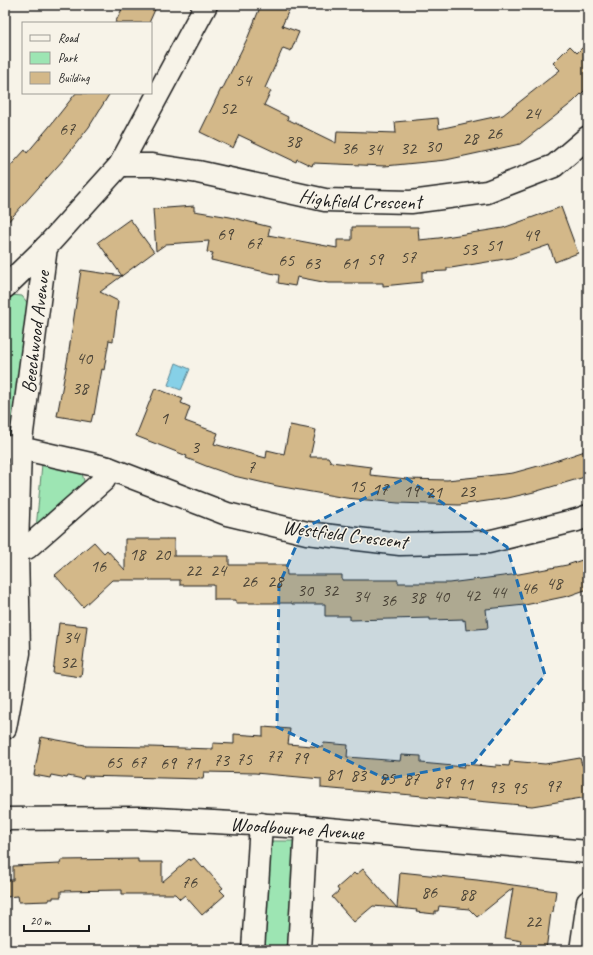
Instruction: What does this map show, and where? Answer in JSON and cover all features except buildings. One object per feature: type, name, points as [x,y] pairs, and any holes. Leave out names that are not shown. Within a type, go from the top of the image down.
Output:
[{"type":"street","points":[[5,287],[46,247],[120,165],[206,5]]},
{"type":"street","name":"Highfield Crescent","points":[[120,165],[152,165],[198,172],[325,200],[411,202],[487,192],[554,166],[588,137]]},
{"type":"street","name":"Beechwood Avenue","points":[[5,728],[19,653],[17,549],[12,448],[46,247]]},
{"type":"street","name":"Westfield Crescent","points":[[12,448],[108,468],[227,514],[307,532],[400,544],[488,542],[588,516]]},
{"type":"street","points":[[17,549],[27,548],[74,507],[104,480],[108,468]]},
{"type":"street","name":"Woodbourne Avenue","points":[[5,819],[138,818],[261,824],[588,852]]},
{"type":"street","points":[[253,950],[261,824]]},
{"type":"street","points":[[299,950],[306,827]]},
{"type":"street","points":[[581,950],[588,902]]},
{"type":"highlighted area","points":[[406,478],[507,547],[545,675],[474,763],[386,779],[277,727],[279,585],[304,528]]},
{"type":"green space","points":[[11,295],[22,296],[30,306],[9,434],[5,436],[5,301]]},
{"type":"green space","points":[[42,464],[82,473],[85,485],[36,529]]},
{"type":"green space","points":[[271,841],[295,841],[288,950],[264,950]]},
{"type":"water","points":[[176,363],[190,369],[181,390],[168,385]]}]
